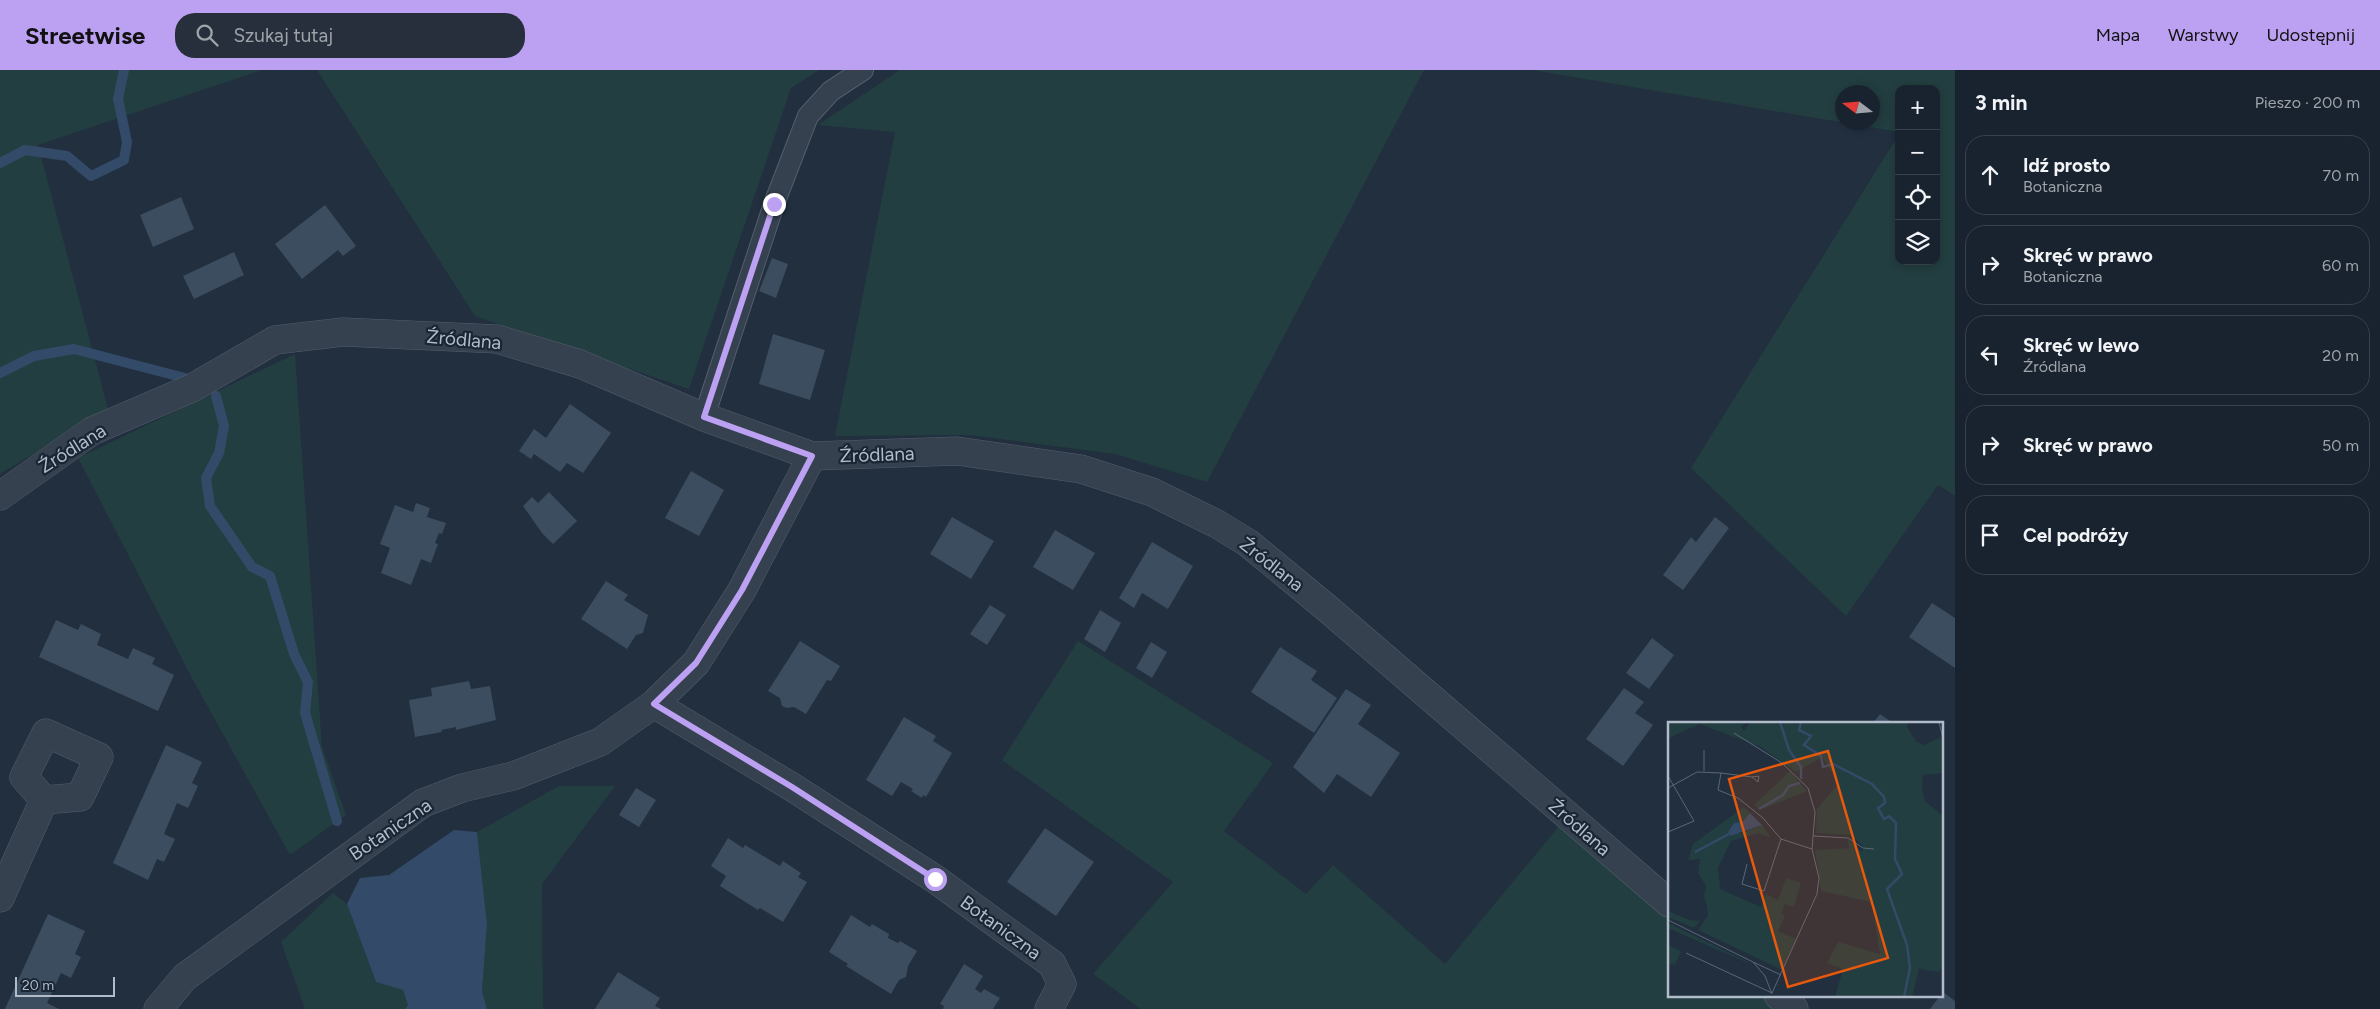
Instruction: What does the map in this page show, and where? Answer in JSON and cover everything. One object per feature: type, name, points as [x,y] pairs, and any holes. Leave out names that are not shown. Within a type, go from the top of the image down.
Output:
[{"type":"street","name":"Źródlana","points":[[0,496],[92,431],[192,388],[275,340],[343,332],[497,339],[580,364],[704,417],[812,456],[956,451],[1081,469],[1152,492],[1216,524],[1248,543],[1328,609],[1668,902]]},
{"type":"street","name":"Botaniczna","points":[[158,1009],[185,977],[424,803],[462,788],[513,776],[600,742],[654,704],[696,663],[742,590],[812,456]]},
{"type":"street","name":"Botaniczna","points":[[654,704],[792,787],[927,874],[1052,964],[1062,984],[1049,1009]]},
{"type":"street","points":[[0,898],[44,800]]},
{"type":"street","points":[[1779,996],[1794,1009]]},
{"type":"lane","points":[[704,417],[774,204],[808,116],[831,90],[862,70]]},
{"type":"green space","points":[[0,70],[262,70],[38,145],[108,409],[0,474]]},
{"type":"green space","points":[[317,70],[819,70],[791,88],[689,389],[475,316]]},
{"type":"green space","points":[[900,70],[1424,70],[1207,482],[1115,454],[970,435],[835,436],[895,132],[818,125]]},
{"type":"green space","points":[[1532,70],[1955,70],[1955,496],[1938,485],[1846,616],[1691,468],[1895,140],[1895,265],[1940,265],[1940,85],[1895,85],[1895,131],[1880,129],[1880,85],[1835,85],[1835,121]]},
{"type":"green space","points":[[295,354],[322,747],[346,815],[290,855],[192,678],[78,458]]},
{"type":"green space","points":[[1078,641],[1273,763],[1224,831],[1306,894],[1333,865],[1445,964],[1560,825],[1668,915],[1668,996],[1765,996],[1780,1009],[1141,1009],[1093,974],[1173,882],[1002,760]]},
{"type":"green space","points":[[559,786],[615,786],[542,884],[543,1009],[487,1009],[482,991],[487,924],[477,832]]},
{"type":"green space","points":[[333,893],[347,904],[376,982],[403,990],[408,1005],[405,1009],[305,1009],[281,942]]},
{"type":"water","points":[[454,830],[477,832],[487,924],[482,991],[487,1009],[405,1009],[408,1005],[403,990],[376,982],[347,904],[360,878],[389,875]]},
{"type":"building","points":[[181,197],[194,229],[153,247],[140,215]]},
{"type":"building","points":[[325,205],[356,246],[343,256],[338,250],[302,279],[275,244]]},
{"type":"building","points":[[234,252],[244,275],[194,299],[183,276]]},
{"type":"building","points":[[772,258],[788,264],[776,298],[759,291]]},
{"type":"building","points":[[773,334],[825,350],[810,400],[759,384]]},
{"type":"building","points":[[570,404],[611,433],[583,473],[567,463],[560,472],[534,454],[531,459],[519,451],[534,429],[546,438]]},
{"type":"building","points":[[691,471],[724,490],[699,536],[665,518]]},
{"type":"building","points":[[549,492],[577,521],[553,544],[542,533],[523,506],[532,497],[538,503]]},
{"type":"building","points":[[416,503],[430,508],[427,517],[446,523],[442,534],[439,533],[435,543],[438,544],[431,563],[421,559],[411,585],[381,573],[390,548],[380,544],[395,505],[413,512]]},
{"type":"building","points":[[952,517],[994,541],[971,579],[930,554]]},
{"type":"building","points":[[1715,517],[1729,528],[1683,590],[1663,575],[1691,537],[1696,542]]},
{"type":"building","points":[[1055,530],[1095,553],[1073,590],[1033,567]]},
{"type":"building","points":[[1152,542],[1193,566],[1168,609],[1142,593],[1134,608],[1119,598]]},
{"type":"building","points":[[606,581],[628,595],[624,600],[648,615],[643,633],[636,635],[627,649],[581,619]]},
{"type":"building","points":[[1932,603],[1955,618],[1955,668],[1909,637]]},
{"type":"building","points":[[990,605],[1006,615],[987,645],[970,634]]},
{"type":"building","points":[[1100,610],[1121,623],[1105,652],[1084,639]]},
{"type":"building","points":[[56,620],[78,630],[81,624],[101,634],[97,645],[128,659],[133,648],[155,658],[152,664],[174,675],[158,711],[39,657]]},
{"type":"building","points":[[1652,638],[1674,655],[1649,689],[1626,673]]},
{"type":"building","points":[[800,641],[840,666],[831,681],[827,680],[806,714],[794,707],[787,708],[782,706],[780,698],[768,691]]},
{"type":"building","points":[[1151,642],[1167,652],[1152,678],[1136,668]]},
{"type":"building","points":[[1280,647],[1317,671],[1311,680],[1337,698],[1314,733],[1251,692]]},
{"type":"building","points":[[469,681],[471,689],[490,686],[496,720],[456,730],[456,727],[441,730],[442,732],[415,737],[409,700],[432,696],[431,688]]},
{"type":"building","points":[[1624,688],[1644,702],[1635,713],[1653,725],[1623,766],[1586,739]]},
{"type":"building","points":[[1346,689],[1371,705],[1358,724],[1400,753],[1371,797],[1337,774],[1324,793],[1293,767]]},
{"type":"building","points":[[1880,714],[1892,722],[1874,722]]},
{"type":"building","points":[[904,717],[936,736],[933,741],[952,753],[926,797],[923,795],[922,798],[911,791],[913,789],[901,782],[892,796],[866,780]]},
{"type":"building","points":[[166,745],[202,762],[192,783],[198,786],[188,808],[177,803],[164,834],[175,839],[164,862],[157,859],[148,880],[113,863]]},
{"type":"building","points":[[636,788],[656,800],[639,827],[619,815]]},
{"type":"building","points":[[1045,828],[1094,862],[1056,916],[1007,882]]},
{"type":"building","points":[[728,838],[743,848],[745,845],[780,866],[783,861],[801,873],[798,877],[807,882],[783,922],[760,908],[758,910],[720,886],[726,876],[711,866]]},
{"type":"building","points":[[48,914],[85,931],[75,954],[81,957],[71,978],[61,973],[47,1003],[59,1009],[5,1009]]},
{"type":"building","points":[[851,915],[870,927],[872,924],[889,934],[888,938],[898,943],[900,941],[917,951],[908,966],[906,977],[899,980],[891,994],[846,966],[848,964],[829,952]]},
{"type":"building","points":[[964,964],[983,976],[975,989],[981,993],[984,989],[1000,998],[993,1009],[943,1009],[944,1006],[940,1004]]},
{"type":"building","points":[[618,972],[660,998],[655,1006],[661,1009],[595,1009]]},
{"type":"building","points":[[1943,992],[1955,1001],[1955,1009],[1930,1009],[1940,996],[1942,996]]},
{"type":"waterway","points":[[0,163],[25,150],[67,156],[91,176],[124,160],[127,142],[118,99],[124,70]]},
{"type":"waterway","points":[[0,373],[34,356],[74,349],[185,378]]},
{"type":"waterway","points":[[216,396],[224,426],[219,453],[206,478],[210,506],[252,567],[270,576],[294,654],[308,682],[305,713],[337,821]]},
{"type":"route","points":[[774,204],[704,417],[812,456],[742,590],[696,663],[654,704],[792,787],[935,879]]}]
